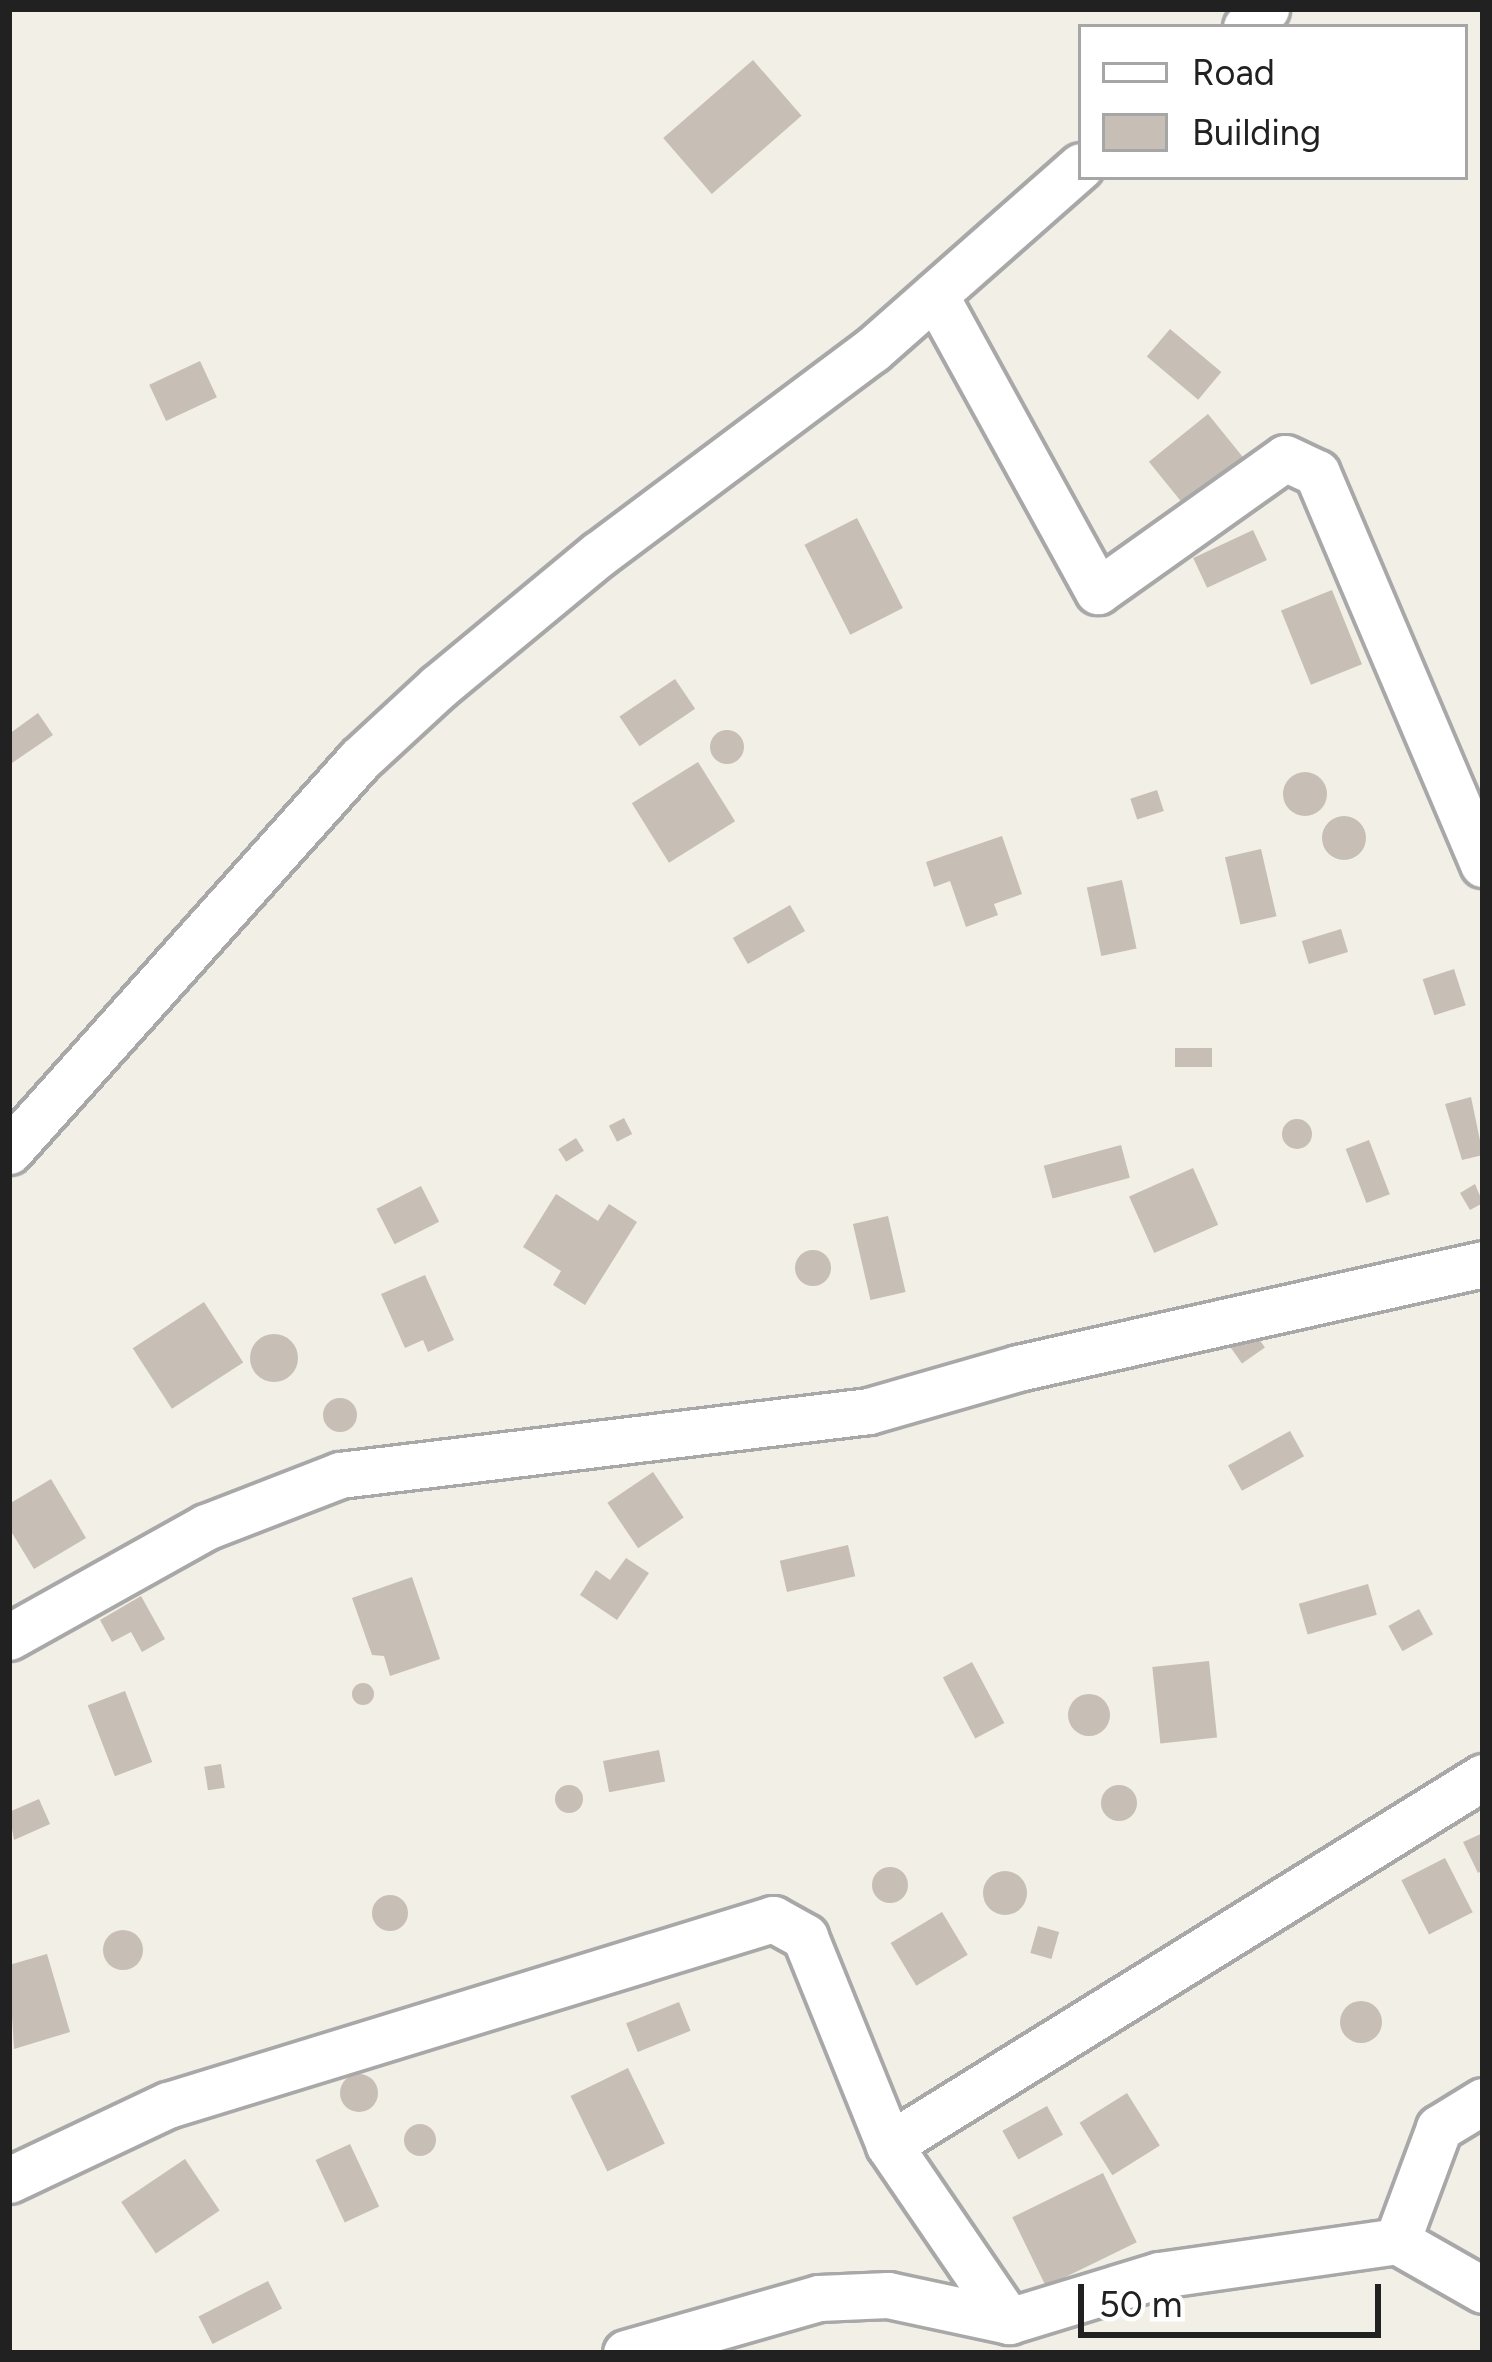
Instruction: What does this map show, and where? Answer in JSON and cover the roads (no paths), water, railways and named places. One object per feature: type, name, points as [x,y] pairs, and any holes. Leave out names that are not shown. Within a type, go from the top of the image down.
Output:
[{"type":"street","points":[[9,1151],[360,759],[512,622],[935,295],[1078,169]]},
{"type":"street","points":[[935,295],[1099,590],[1285,458],[1317,473],[1483,864]]},
{"type":"street","points":[[9,1637],[206,1526],[340,1475],[869,1411],[1018,1368],[1483,1264]]},
{"type":"street","points":[[889,2145],[1483,1778]]},
{"type":"street","points":[[9,2180],[168,2105],[773,1918],[805,1937],[889,2145],[1009,2321]]},
{"type":"street","points":[[1397,2241],[1439,2128],[1483,2101]]},
{"type":"street","points":[[643,2351],[783,2306],[856,2295],[1009,2321],[1160,2275],[1397,2241],[1483,2290]]}]
